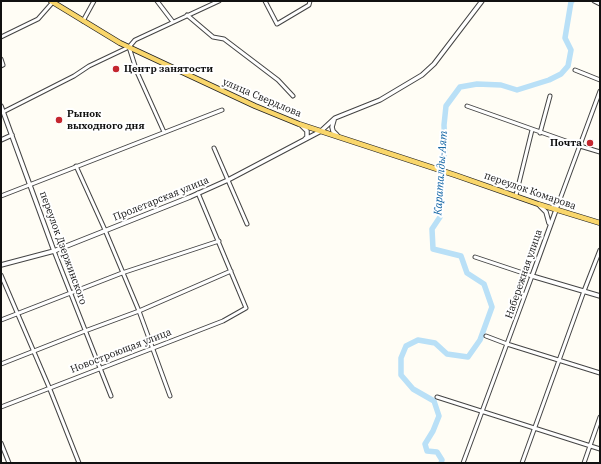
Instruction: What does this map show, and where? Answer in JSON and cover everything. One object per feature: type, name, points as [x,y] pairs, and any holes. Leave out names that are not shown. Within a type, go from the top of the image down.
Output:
[{"type":"main road","name":"улица Свердлова","points":[[52,2],[129,47],[255,106],[300,124],[455,175]]},
{"type":"main road","name":"переулок Комарова","points":[[455,175],[556,210],[600,223]]},
{"type":"street","points":[[83,21],[94,1]]},
{"type":"street","points":[[157,1],[173,22]]},
{"type":"street","points":[[3,112],[74,76],[89,66],[129,47],[135,40],[219,1]]},
{"type":"street","points":[[265,1],[278,24],[309,5],[310,1]]},
{"type":"street","points":[[340,137],[333,131],[332,127],[335,118],[380,100],[422,75],[434,64],[482,1]]},
{"type":"street","points":[[594,1],[600,4]]},
{"type":"street","points":[[1,37],[38,19],[52,2]]},
{"type":"street","points":[[187,15],[213,37],[224,39],[260,66],[278,80],[293,96]]},
{"type":"street","points":[[129,47],[137,72],[164,132]]},
{"type":"street","points":[[1,59],[3,65],[1,66]]},
{"type":"street","points":[[575,70],[600,80]]},
{"type":"street","name":"Набережная улица","points":[[464,463],[481,412],[600,91]]},
{"type":"street","points":[[540,133],[550,96]]},
{"type":"street","name":"переулок Дзержинского","points":[[1,106],[54,251],[111,396]]},
{"type":"street","points":[[467,106],[540,133],[600,152]]},
{"type":"street","points":[[1,196],[222,110]]},
{"type":"street","name":"Пролетарская улица","points":[[1,265],[54,251],[228,180],[321,131],[335,118]]},
{"type":"street","points":[[300,124],[306,131],[307,137],[304,140]]},
{"type":"street","points":[[516,196],[532,130]]},
{"type":"street","points":[[1,140],[12,135]]},
{"type":"street","points":[[214,148],[247,224]]},
{"type":"street","points":[[76,166],[139,311],[170,396]]},
{"type":"street","points":[[1,364],[139,311],[231,271],[198,193]]},
{"type":"street","points":[[538,204],[546,212],[550,224]]},
{"type":"street","points":[[1,320],[122,273],[219,241]]},
{"type":"street","points":[[522,463],[600,250]]},
{"type":"street","points":[[475,257],[600,296]]},
{"type":"street","name":"Новостроющая улица","points":[[1,407],[223,320],[246,308],[231,271]]},
{"type":"street","points":[[1,275],[49,387],[79,463]]},
{"type":"street","points":[[486,336],[507,344],[600,372]]},
{"type":"street","points":[[436,398],[600,449]]},
{"type":"street","points":[[584,463],[600,417]]},
{"type":"street","points":[[1,443],[9,463]]},
{"type":"waterway","name":"Караталды-Аят","points":[[441,463],[442,460],[437,452],[427,451],[425,444],[433,431],[439,416],[434,401],[413,389],[401,375],[401,358],[406,346],[418,340],[435,343],[447,354],[468,357],[480,340],[492,307],[484,284],[467,273],[461,256],[433,249],[432,229],[440,217],[439,195],[445,147],[444,125],[446,106],[460,87],[477,84],[501,85],[517,90],[549,80],[561,74],[568,66],[571,50],[565,38],[572,1]]},
{"type":"place","name":"Центр занятости","points":[[116,69]]},
{"type":"place","name":"Рынок выходного дня","points":[[59,120]]},
{"type":"place","name":"Почта","points":[[590,143]]}]
